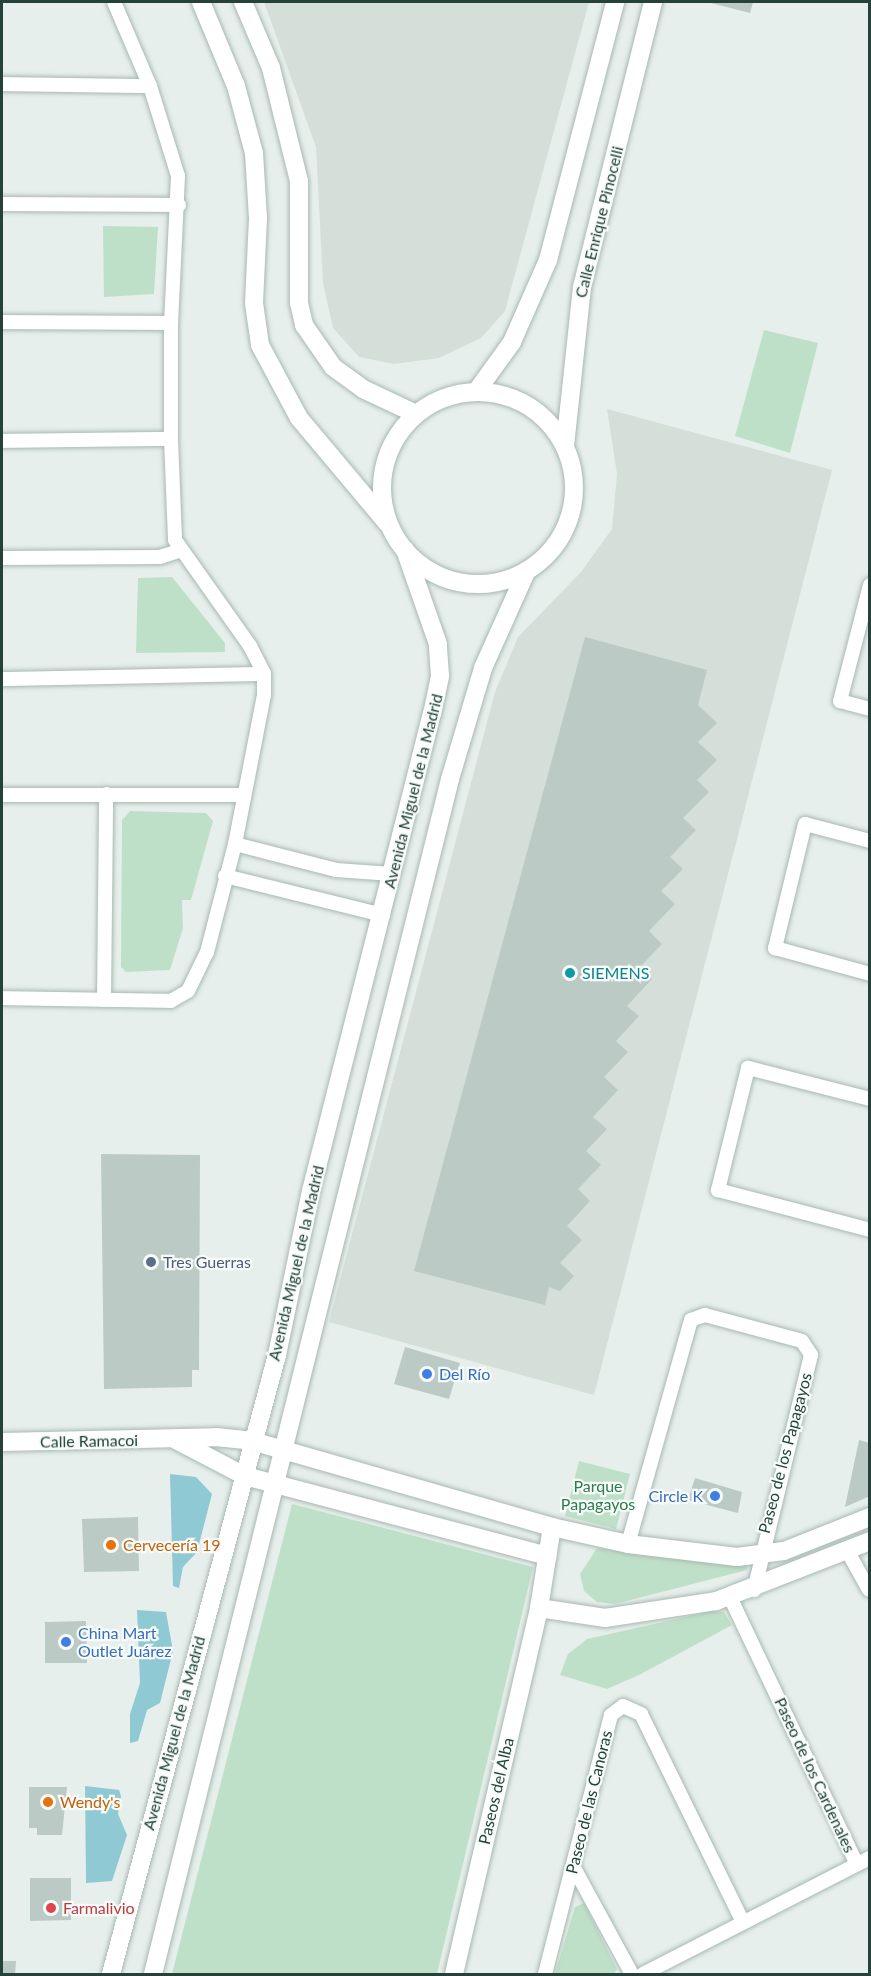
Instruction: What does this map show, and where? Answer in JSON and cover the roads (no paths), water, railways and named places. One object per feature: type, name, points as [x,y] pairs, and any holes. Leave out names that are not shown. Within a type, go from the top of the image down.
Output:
[{"type":"main road","points":[[201,2],[236,86],[254,153],[258,218],[254,303],[260,345],[299,418],[390,526],[405,550],[440,576],[462,583],[506,580],[526,570],[546,556],[570,516],[574,492],[565,446],[529,406],[476,392],[444,398],[417,414],[394,441],[383,474],[390,526]]},
{"type":"main road","points":[[243,2],[274,79],[299,181],[299,303],[304,325],[333,367],[363,389],[417,414]]},
{"type":"main road","points":[[476,392],[512,342],[548,260],[615,2]]},
{"type":"main road","name":"Calle Enrique Pinocelli","points":[[565,446],[582,287],[653,2]]},
{"type":"main road","name":"Avenida Miguel de la Madrid","points":[[111,1974],[245,1476],[440,676],[432,621],[405,550]]},
{"type":"main road","name":"Avenida Miguel de la Madrid","points":[[153,1974],[450,779],[483,669],[526,570]]},
{"type":"main road","name":"Calle Ramacoi","points":[[2,1442],[176,1440],[252,1442]]},
{"type":"main road","name":"Calle Ramacoi","points":[[176,1440],[245,1476]]},
{"type":"main road","points":[[252,1442],[552,1527],[628,1544],[759,1557],[823,1538],[870,1517]]},
{"type":"main road","points":[[245,1476],[548,1556]]},
{"type":"main road","name":"Paseos del Alba","points":[[454,1974],[539,1608],[552,1527]]},
{"type":"main road","points":[[539,1608],[605,1618],[730,1597],[754,1590],[870,1541]]},
{"type":"street","points":[[2,998],[171,1001],[188,991],[207,952],[235,844],[264,674],[220,603],[179,551],[171,440],[171,323],[179,205],[178,176],[150,86],[114,2]]},
{"type":"street","points":[[2,84],[150,86]]},
{"type":"street","points":[[2,204],[179,205]]},
{"type":"street","points":[[2,322],[171,323]]},
{"type":"street","points":[[2,441],[171,440]]},
{"type":"street","points":[[2,558],[160,557],[179,551]]},
{"type":"street","points":[[870,585],[840,701],[870,709]]},
{"type":"street","points":[[2,679],[264,674]]},
{"type":"street","points":[[104,1000],[106,794]]},
{"type":"street","points":[[2,795],[243,795]]},
{"type":"street","points":[[870,841],[805,824],[775,948],[870,974]]},
{"type":"street","points":[[235,844],[336,870],[392,874]]},
{"type":"street","points":[[225,876],[383,915]]},
{"type":"street","points":[[870,1099],[748,1068],[718,1190],[870,1230]]},
{"type":"street","name":"Paseo de los Papagayos","points":[[628,1544],[688,1324],[705,1315],[802,1341],[811,1355],[759,1557]]},
{"type":"street","points":[[848,1552],[868,1590]]},
{"type":"street","points":[[754,1590],[759,1557]]},
{"type":"street","name":"Paseo de los Cardenales","points":[[643,1974],[863,1861],[730,1597]]},
{"type":"street","name":"Paseo de las Canoras","points":[[545,1974],[610,1715],[629,1706],[641,1714],[743,1922]]},
{"type":"street","points":[[573,1866],[633,1974]]},
{"type":"water","points":[[170,1474],[196,1477],[212,1494],[197,1552],[183,1567],[179,1588],[173,1586]]},
{"type":"water","points":[[137,1610],[166,1612],[173,1651],[160,1703],[147,1710],[138,1741],[130,1743],[130,1714],[140,1683]]},
{"type":"water","points":[[85,1786],[119,1790],[121,1796],[118,1814],[127,1835],[112,1881],[86,1883]]},
{"type":"place","name":"SIEMENS","points":[[570,973]]},
{"type":"place","name":"Tres Guerras","points":[[151,1262]]},
{"type":"place","name":"Del Río","points":[[427,1374]]},
{"type":"place","name":"Circle K","points":[[715,1496]]},
{"type":"place","name":"Cervecería 19","points":[[111,1545]]},
{"type":"place","name":"China Mart Outlet Juárez","points":[[66,1642]]},
{"type":"place","name":"Wendy's","points":[[48,1802]]},
{"type":"place","name":"Farmalivio","points":[[51,1908]]},
{"type":"park label","name":"Parque Papagayos","points":[[598,1495]]}]
